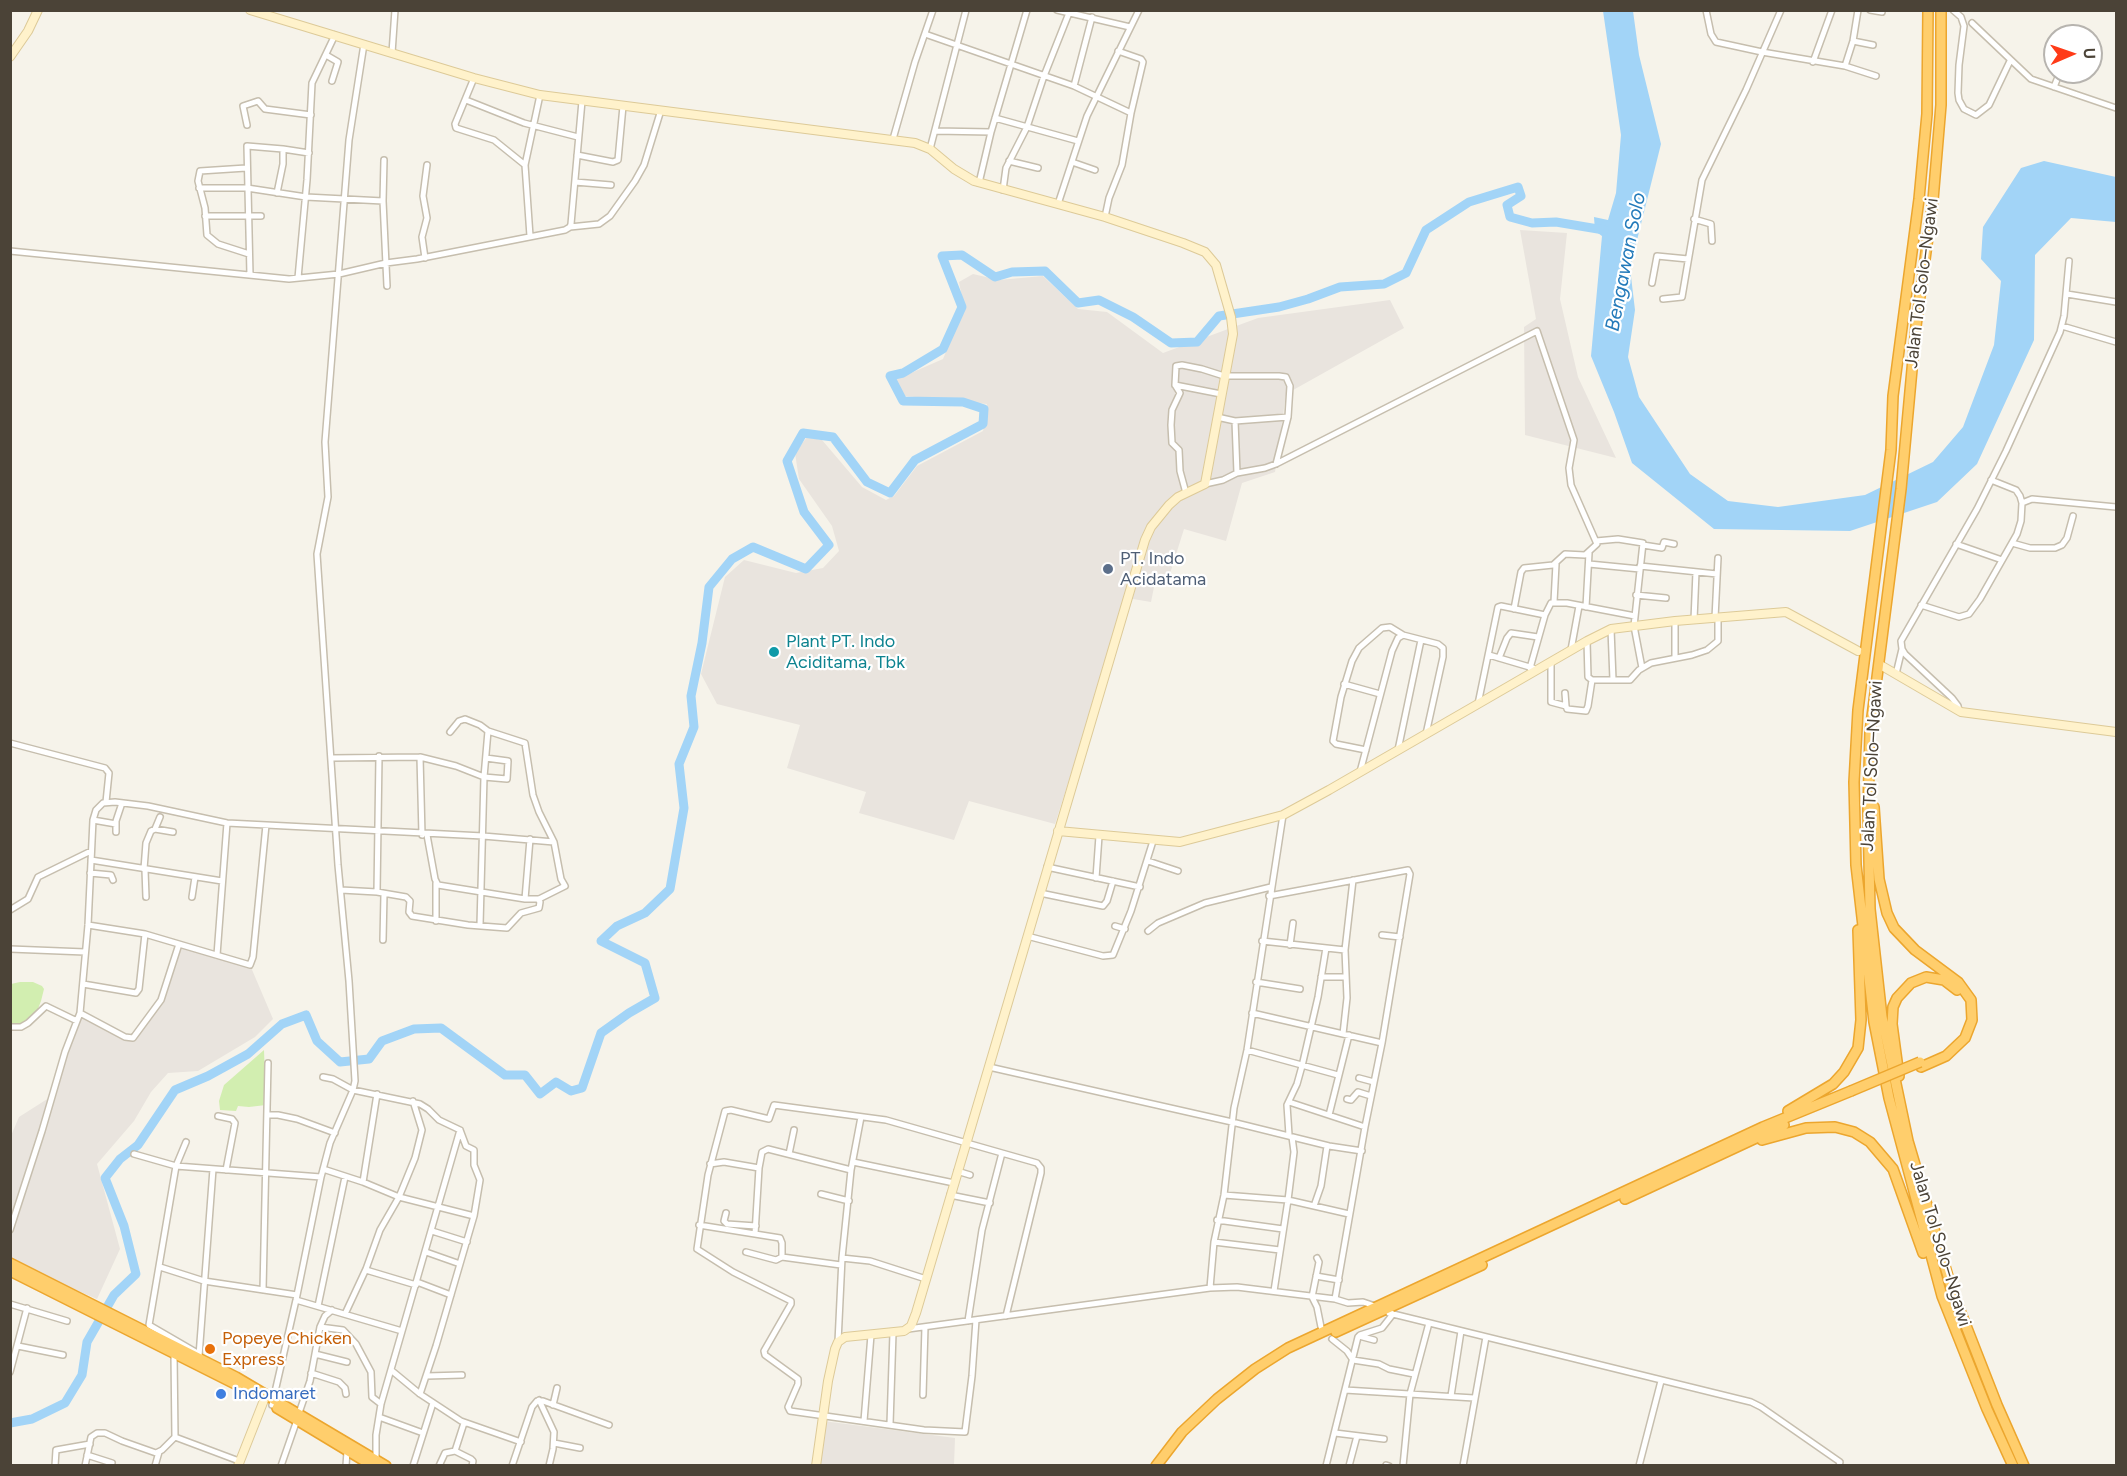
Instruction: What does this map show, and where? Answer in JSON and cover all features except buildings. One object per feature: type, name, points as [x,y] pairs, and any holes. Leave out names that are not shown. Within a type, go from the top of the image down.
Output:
[{"type":"highway","name":"Jalan Tol Solo–Ngawi","points":[[1928,10],[1927,114],[1921,178],[1893,396],[1891,450],[1858,710],[1854,759],[1859,895],[1874,1022],[1888,1098],[1942,1296],[1987,1409],[2013,1466]]},
{"type":"highway","name":"Jalan Tol Solo–Ngawi","points":[[1941,10],[1941,105],[1933,200],[1908,398],[1901,489],[1876,674],[1869,760],[1870,909],[1882,1017],[1908,1141],[1952,1290],[1996,1405],[2024,1466]]},
{"type":"highway","points":[[1156,1466],[1182,1432],[1216,1399],[1255,1369],[1288,1348],[1763,1127],[1946,1056],[1965,1038],[1972,1020],[1971,1000],[1958,982],[1904,940],[1894,928],[1887,913],[1879,879],[1869,760]]},
{"type":"highway","points":[[1763,1127],[1833,1084],[1853,1058],[1859,1041],[1861,1020],[1857,923],[1859,895]]},
{"type":"highway","points":[[1908,1141],[1907,1118],[1892,1024],[1893,1007],[1903,990],[1911,983],[1926,977],[1939,978],[1949,982],[1961,994],[1967,1011],[1966,1021],[1960,1034],[1948,1047],[1921,1064]]},
{"type":"highway","points":[[1163,1466],[1178,1445],[1204,1418],[1239,1388],[1287,1356],[1852,1093]]},
{"type":"highway","points":[[1734,1148],[1791,1131],[1818,1126],[1844,1128],[1870,1142],[1893,1169],[1932,1279],[1942,1296]]},
{"type":"highway","points":[[10,1263],[91,1308]]},
{"type":"highway","points":[[10,1271],[91,1308],[174,1354],[269,1400],[374,1462]]},
{"type":"highway","points":[[113,1319],[199,1356],[269,1400]]},
{"type":"highway","points":[[298,1416],[348,1451],[386,1466]]},
{"type":"street","points":[[10,57],[28,31],[38,10]]},
{"type":"street","points":[[250,10],[474,78],[540,95],[915,143],[930,149],[954,169],[979,183],[1105,217],[1205,252],[1216,265],[1231,317],[1233,334],[1205,484]]},
{"type":"street","points":[[392,53],[395,10]]},
{"type":"street","points":[[893,139],[909,80],[933,10]]},
{"type":"street","points":[[930,149],[966,10]]},
{"type":"street","points":[[979,183],[991,132],[1027,10]]},
{"type":"street","points":[[1057,10],[1130,27]]},
{"type":"street","points":[[1058,204],[1078,141],[1096,95],[1139,10]]},
{"type":"street","points":[[1706,10],[1711,34],[1715,41],[1813,62],[1845,66],[1876,76]]},
{"type":"street","points":[[1663,299],[1682,297],[1694,219],[1705,172],[1746,90],[1781,10]]},
{"type":"street","points":[[1813,62],[1832,10]]},
{"type":"street","points":[[1845,66],[1853,40],[1858,10]]},
{"type":"street","points":[[1870,10],[1882,12]]},
{"type":"street","points":[[1953,10],[1961,17],[1964,26],[1958,93],[1961,105],[1968,112],[1976,115],[1989,105],[2010,61]]},
{"type":"street","points":[[1003,190],[1005,172],[1027,127],[1069,13]]},
{"type":"street","points":[[1074,86],[1092,17]]},
{"type":"street","points":[[1972,23],[2034,81],[2116,108]]},
{"type":"street","points":[[925,34],[1074,86],[1131,113]]},
{"type":"street","points":[[298,278],[306,197],[312,83],[335,35]]},
{"type":"street","points":[[1853,40],[1872,45]]},
{"type":"street","points":[[175,1437],[239,1463],[269,1400],[297,1297],[323,1169],[355,1081],[317,563],[318,544],[328,497],[325,450],[349,140],[364,44]]},
{"type":"street","points":[[1105,217],[1109,198],[1122,165],[1143,61],[1118,51]]},
{"type":"street","points":[[326,55],[338,62],[332,81]]},
{"type":"street","points":[[474,78],[455,124],[456,128],[494,140],[525,165]]},
{"type":"street","points":[[530,236],[525,165],[540,95]]},
{"type":"street","points":[[466,100],[534,126],[578,137]]},
{"type":"street","points":[[247,125],[243,106],[258,101],[265,109],[311,115]]},
{"type":"street","points":[[570,227],[582,102]]},
{"type":"street","points":[[577,155],[613,162],[618,160],[623,106]]},
{"type":"street","points":[[10,251],[282,279],[339,274],[386,263],[425,258],[565,230],[570,227],[599,224],[607,220],[635,182],[644,165],[661,110]]},
{"type":"street","points":[[995,118],[1078,141]]},
{"type":"street","points":[[935,131],[991,132]]},
{"type":"street","points":[[250,275],[247,146],[309,153]]},
{"type":"street","points":[[277,193],[283,164],[283,149]]},
{"type":"street","points":[[384,160],[383,201],[387,286]]},
{"type":"street","points":[[1010,161],[1038,168]]},
{"type":"street","points":[[1072,162],[1095,170]]},
{"type":"street","points":[[425,258],[422,237],[426,220],[423,196],[427,165]]},
{"type":"street","points":[[246,168],[200,171],[198,176],[206,216],[206,232],[212,240],[249,254]]},
{"type":"street","points":[[575,182],[611,184]]},
{"type":"street","points":[[199,188],[247,188],[306,197],[383,201]]},
{"type":"street","points":[[206,216],[261,216]]},
{"type":"street","points":[[1694,219],[1711,224],[1712,241]]},
{"type":"street","points":[[1652,283],[1657,256],[1688,259]]},
{"type":"street","points":[[1896,674],[1902,649],[1902,636],[1977,509],[2062,326],[2069,261]]},
{"type":"street","points":[[2067,294],[2116,302]]},
{"type":"street","points":[[2062,326],[2116,342]]},
{"type":"street","points":[[908,1329],[916,1313],[1147,535],[1169,505],[1205,484],[1223,480],[1237,473],[1276,464],[1537,331],[1574,440],[1569,468],[1571,485],[1596,541],[1596,547],[1589,553],[1563,555],[1556,564],[1554,602]]},
{"type":"street","points":[[1186,493],[1180,471],[1179,450],[1172,443],[1172,410],[1180,393],[1175,385],[1176,366],[1202,369],[1224,376],[1286,377],[1290,386],[1288,417],[1276,464]]},
{"type":"street","points":[[1175,385],[1221,394]]},
{"type":"street","points":[[1217,417],[1235,421],[1288,417]]},
{"type":"street","points":[[1235,421],[1237,473]]},
{"type":"street","points":[[1921,605],[1955,616],[1966,616],[1980,599],[2012,543],[2019,528],[2022,503],[2017,491],[1991,480]]},
{"type":"street","points":[[2022,503],[2032,499],[2116,507]]},
{"type":"street","points":[[2012,543],[2030,548],[2055,548],[2062,545],[2067,538],[2073,516]]},
{"type":"street","points":[[1596,541],[1606,539],[1642,541],[1634,626],[1642,668]]},
{"type":"street","points":[[1643,545],[1662,548],[1664,542],[1674,544]]},
{"type":"street","points":[[1956,543],[2002,560]]},
{"type":"street","points":[[1571,650],[1582,606],[1589,553]]},
{"type":"street","points":[[1587,641],[1588,677],[1592,680],[1630,680],[1651,663],[1697,654],[1716,644],[1719,639],[1718,558]]},
{"type":"street","points":[[1514,609],[1523,569],[1556,564]]},
{"type":"street","points":[[1589,564],[1717,574]]},
{"type":"street","points":[[1694,620],[1696,572]]},
{"type":"street","points":[[1636,595],[1666,598]]},
{"type":"street","points":[[1534,668],[1538,637],[1549,605],[1554,602],[1635,616]]},
{"type":"street","points":[[1478,704],[1498,608],[1501,606],[1545,615]]},
{"type":"street","points":[[1058,831],[1153,841],[1185,841],[1283,815],[1478,704],[1534,668],[1551,662],[1611,629],[1675,621],[1788,612],[1858,651]]},
{"type":"street","points":[[1675,621],[1675,658]]},
{"type":"street","points":[[1366,750],[1336,744],[1333,741],[1344,684],[1356,651],[1379,630],[1388,627],[1403,635],[1442,646],[1444,652],[1426,734]]},
{"type":"street","points":[[1611,629],[1613,680]]},
{"type":"street","points":[[1499,658],[1511,633],[1538,637]]},
{"type":"street","points":[[1360,772],[1394,645],[1403,635]]},
{"type":"street","points":[[1398,750],[1421,640]]},
{"type":"street","points":[[1902,649],[1956,703],[1959,711]]},
{"type":"street","points":[[1489,655],[1534,668]]},
{"type":"street","points":[[1551,662],[1551,702],[1566,706],[1567,709],[1587,710],[1592,680]]},
{"type":"street","points":[[1882,666],[1959,711],[2116,732]]},
{"type":"street","points":[[1344,684],[1380,694]]},
{"type":"street","points":[[1932,696],[1937,685]]},
{"type":"street","points":[[1565,693],[1566,706]]},
{"type":"street","points":[[436,883],[441,886],[481,890],[525,899],[539,899],[565,886],[561,879],[554,842],[539,813],[533,795],[527,746],[523,741],[488,731],[465,719],[459,721],[450,732]]},
{"type":"street","points":[[480,925],[484,777],[488,731]]},
{"type":"street","points":[[10,743],[105,768],[109,773],[106,802]]},
{"type":"street","points":[[377,892],[379,756]]},
{"type":"street","points":[[332,758],[420,757],[456,766],[484,777],[507,779],[508,761],[486,758]]},
{"type":"street","points":[[420,757],[424,835],[436,883],[436,921]]},
{"type":"street","points":[[10,1230],[65,1052],[80,1013],[88,925],[93,820],[96,810],[106,802],[161,808],[227,823],[424,835],[483,836],[554,842]]},
{"type":"street","points":[[116,832],[122,803]]},
{"type":"street","points":[[1210,1288],[1214,1242],[1224,1195],[1236,1095],[1247,1050],[1283,815]]},
{"type":"street","points":[[146,897],[144,869],[147,840],[160,817]]},
{"type":"street","points":[[93,820],[116,824]]},
{"type":"street","points":[[217,956],[227,823]]},
{"type":"street","points":[[88,925],[145,934],[247,965],[253,960],[266,825]]},
{"type":"street","points":[[155,829],[173,832]]},
{"type":"street","points":[[1096,878],[1099,836]]},
{"type":"street","points":[[525,899],[530,840]]},
{"type":"street","points":[[1027,936],[1110,956],[1116,951],[1125,929],[1153,841]]},
{"type":"street","points":[[10,909],[28,899],[38,877],[91,852]]},
{"type":"street","points":[[91,860],[222,881]]},
{"type":"street","points":[[1148,861],[1178,871]]},
{"type":"street","points":[[1047,867],[1140,887]]},
{"type":"street","points":[[1148,931],[1158,923],[1205,903],[1408,870],[1409,880],[1382,1043],[1335,1299]]},
{"type":"street","points":[[90,873],[111,875],[113,880]]},
{"type":"street","points":[[192,897],[195,877]]},
{"type":"street","points":[[1329,1115],[1346,1035],[1345,950],[1353,880]]},
{"type":"street","points":[[1040,893],[1102,906],[1106,904],[1113,881]]},
{"type":"street","points":[[341,890],[377,892],[407,898],[410,901],[411,915],[436,921],[510,927],[521,913],[539,909],[539,899]]},
{"type":"street","points":[[383,940],[384,894]]},
{"type":"street","points":[[1290,945],[1293,923]]},
{"type":"street","points":[[1115,926],[1125,929]]},
{"type":"street","points":[[83,984],[134,993],[138,991],[145,934]]},
{"type":"street","points":[[1382,935],[1400,937]]},
{"type":"street","points":[[1262,941],[1345,950]]},
{"type":"street","points":[[80,1013],[125,1037],[133,1038],[161,1000],[179,944]]},
{"type":"street","points":[[1274,1291],[1294,1152],[1286,1117],[1287,1105],[1302,1066],[1312,1026],[1326,948]]},
{"type":"street","points":[[10,949],[85,952]]},
{"type":"street","points":[[1321,977],[1345,977]]},
{"type":"street","points":[[1256,982],[1300,989]]},
{"type":"street","points":[[10,1027],[21,1027],[28,1023],[46,1006],[77,1021]]},
{"type":"street","points":[[1252,1012],[1382,1043]]},
{"type":"street","points":[[1247,1050],[1338,1075]]},
{"type":"street","points":[[263,1290],[269,1115],[268,1063]]},
{"type":"street","points":[[989,1067],[1327,1146],[1362,1151]]},
{"type":"street","points":[[322,1077],[333,1079],[353,1090],[413,1101],[425,1106],[439,1120],[460,1130],[466,1146],[474,1150],[474,1165],[480,1178],[474,1216],[420,1394]]},
{"type":"street","points":[[1359,1078],[1374,1082]]},
{"type":"street","points":[[1347,1099],[1351,1100],[1358,1092],[1371,1096]]},
{"type":"street","points":[[363,1182],[377,1094]]},
{"type":"street","points":[[345,1314],[366,1270],[380,1230],[399,1197],[416,1158],[422,1134],[413,1101]]},
{"type":"street","points":[[1289,1102],[1365,1127]]},
{"type":"street","points":[[976,1320],[965,1432],[924,1430],[789,1410],[798,1379],[765,1355],[764,1351],[791,1301],[733,1272],[697,1249],[710,1164],[725,1111],[731,1110],[769,1119],[774,1105],[861,1116],[904,1124],[1040,1165],[1006,1316]]},
{"type":"street","points":[[269,1115],[297,1119],[335,1133]]},
{"type":"street","points":[[218,1116],[232,1119],[236,1123],[226,1170]]},
{"type":"street","points":[[838,1342],[841,1262],[851,1170],[861,1116]]},
{"type":"street","points":[[374,1462],[381,1404],[460,1130]]},
{"type":"street","points":[[789,1154],[794,1130]]},
{"type":"street","points":[[186,1142],[176,1166],[149,1325],[199,1356],[213,1169]]},
{"type":"street","points":[[1314,1206],[1321,1186],[1327,1146]]},
{"type":"street","points":[[755,1234],[759,1168],[762,1152],[765,1149],[851,1170]]},
{"type":"street","points":[[968,1321],[982,1230],[1002,1153]]},
{"type":"street","points":[[134,1154],[176,1166],[321,1177]]},
{"type":"street","points":[[710,1164],[724,1162],[759,1168]]},
{"type":"street","points":[[853,1162],[954,1183]]},
{"type":"street","points":[[323,1169],[399,1197],[474,1216]]},
{"type":"street","points":[[957,1171],[970,1175]]},
{"type":"street","points":[[318,1306],[345,1178]]},
{"type":"street","points":[[821,1194],[849,1201]]},
{"type":"street","points":[[950,1195],[990,1203]]},
{"type":"street","points":[[1224,1195],[1288,1200],[1349,1214]]},
{"type":"street","points":[[726,1213],[724,1221],[727,1224],[756,1226]]},
{"type":"street","points":[[1217,1220],[1283,1229]]},
{"type":"street","points":[[699,1225],[780,1238],[782,1257]]},
{"type":"street","points":[[432,1231],[467,1242]]},
{"type":"street","points":[[1214,1242],[1281,1250]]},
{"type":"street","points":[[426,1252],[460,1264]]},
{"type":"street","points":[[746,1252],[776,1260],[782,1257],[841,1262],[870,1261],[926,1279]]},
{"type":"street","points":[[1317,1258],[1319,1262],[1312,1297],[1317,1307],[1321,1327]]},
{"type":"street","points":[[160,1267],[204,1281],[297,1297],[318,1306],[402,1331]]},
{"type":"street","points":[[366,1270],[451,1295]]},
{"type":"street","points":[[1316,1276],[1339,1280]]},
{"type":"street","points":[[816,1466],[834,1348],[845,1337],[893,1333],[908,1329],[1210,1288],[1237,1287],[1335,1299],[1347,1303],[1363,1302],[1371,1305]]},
{"type":"street","points":[[10,1304],[67,1321]]},
{"type":"street","points":[[10,1372],[27,1308]]},
{"type":"street","points":[[281,1466],[311,1373],[320,1327],[322,1321],[332,1310]]},
{"type":"street","points":[[1359,1336],[1382,1328],[1391,1313],[1756,1405],[1840,1462],[1839,1466]]},
{"type":"street","points":[[1403,1466],[1410,1394],[1429,1323]]},
{"type":"street","points":[[320,1327],[343,1330],[356,1344],[372,1375],[372,1397],[381,1404]]},
{"type":"street","points":[[923,1395],[925,1327]]},
{"type":"street","points":[[1451,1396],[1461,1331]]},
{"type":"street","points":[[890,1425],[893,1333]]},
{"type":"street","points":[[864,1421],[870,1335]]},
{"type":"street","points":[[1359,1336],[1374,1340]]},
{"type":"street","points":[[1326,1466],[1359,1336]]},
{"type":"street","points":[[1463,1466],[1486,1337]]},
{"type":"street","points":[[1332,1339],[1353,1360],[1379,1364],[1389,1369],[1414,1374]]},
{"type":"street","points":[[18,1346],[63,1355]]},
{"type":"street","points":[[155,1466],[159,1452],[175,1437],[174,1354]]},
{"type":"street","points":[[315,1354],[347,1362]]},
{"type":"street","points":[[391,1370],[420,1394],[464,1423],[521,1442]]},
{"type":"street","points":[[311,1373],[339,1382],[344,1385],[346,1394]]},
{"type":"street","points":[[427,1376],[462,1375]]},
{"type":"street","points":[[1640,1466],[1661,1380]]},
{"type":"street","points":[[553,1404],[557,1388]]},
{"type":"street","points":[[1345,1390],[1474,1398]]},
{"type":"street","points":[[539,1400],[553,1428],[554,1443],[549,1466]]},
{"type":"street","points":[[512,1466],[532,1407],[539,1400],[609,1425]]},
{"type":"street","points":[[413,1466],[433,1403]]},
{"type":"street","points":[[379,1417],[423,1433]]},
{"type":"street","points":[[455,1451],[464,1423]]},
{"type":"street","points":[[85,1466],[94,1434],[105,1433],[152,1452],[159,1452]]},
{"type":"street","points":[[1335,1433],[1384,1438]]},
{"type":"street","points":[[1350,1466],[1357,1436]]},
{"type":"street","points":[[554,1443],[580,1448]]},
{"type":"street","points":[[55,1466],[56,1450],[90,1444]]},
{"type":"street","points":[[346,1466],[348,1451]]},
{"type":"street","points":[[439,1466],[445,1453],[455,1451],[471,1459],[472,1466]]},
{"type":"street","points":[[87,1455],[112,1464]]},
{"type":"shaded area","points":[[1520,230],[1567,233],[1560,299],[1578,377],[1616,458],[1525,435],[1524,327],[1536,319]]},
{"type":"shaded area","points":[[973,274],[999,280],[1043,276],[1078,309],[1107,312],[1163,353],[1258,318],[1390,300],[1404,328],[1286,394],[1275,472],[1242,483],[1226,541],[1184,529],[1167,583],[1155,582],[1151,602],[1127,598],[1055,824],[969,801],[954,840],[859,813],[866,792],[787,768],[800,725],[717,704],[701,674],[725,577],[744,560],[796,573],[823,568],[839,551],[832,526],[799,479],[795,453],[807,437],[822,440],[862,487],[886,500],[894,496],[917,466],[983,431],[987,404],[904,396],[895,380],[943,359],[964,308],[959,282]]},
{"type":"shaded area","points":[[179,944],[250,965],[273,1019],[255,1037],[198,1071],[168,1073],[151,1092],[134,1121],[97,1164],[120,1249],[97,1299],[11,1262],[10,1138],[19,1117],[52,1096],[80,1013],[129,1038],[143,1026],[161,1000]]},
{"type":"shaded area","points":[[823,1421],[955,1438],[954,1465],[818,1466]]},
{"type":"green space","points":[[33,982],[44,989],[36,1014],[21,1025],[11,1025],[11,984]]},
{"type":"green space","points":[[264,1050],[266,1105],[238,1106],[236,1111],[220,1110],[219,1101],[224,1085]]},
{"type":"water","name":"Bengawan Solo","points":[[1603,11],[1633,11],[1639,55],[1661,144],[1630,268],[1635,310],[1628,357],[1639,397],[1690,474],[1728,501],[1778,507],[1865,495],[1933,462],[1963,427],[1994,345],[2001,281],[1981,259],[1983,227],[2021,168],[2044,161],[2116,177],[2116,222],[2071,218],[2035,255],[2034,340],[1977,464],[1937,502],[1850,531],[1714,529],[1632,463],[1591,356],[1602,236],[1595,231],[1594,217],[1608,220],[1616,193],[1621,135]]},
{"type":"waterway","points":[[10,1423],[32,1419],[65,1403],[82,1375],[87,1342],[114,1295],[136,1274],[124,1226],[105,1178],[120,1159],[138,1145],[175,1090],[208,1076],[248,1054],[282,1024],[306,1015],[317,1041],[340,1062],[369,1059],[382,1041],[414,1029],[441,1028],[505,1075],[525,1075],[540,1094],[556,1082],[571,1091],[582,1088],[601,1033],[655,998],[645,963],[601,941],[617,926],[645,913],[670,889],[684,808],[679,764],[694,727],[691,696],[702,643],[709,587],[732,559],[753,547],[806,569],[829,545],[804,512],[787,461],[803,433],[833,437],[867,482],[890,493],[915,460],[983,424],[984,409],[963,402],[903,401],[890,376],[903,373],[943,349],[962,307],[942,256],[962,255],[995,277],[1012,272],[1045,271],[1078,303],[1099,300],[1133,317],[1171,343],[1197,342],[1219,316],[1279,307],[1340,287],[1384,284],[1406,273],[1426,230],[1469,202],[1518,187],[1521,196],[1507,205],[1510,217],[1532,223],[1556,222],[1604,230]]},
{"type":"place","name":"PT. Indo Acidatama","points":[[1108,569]]},
{"type":"place","name":"Plant PT. Indo Aciditama, Tbk","points":[[774,652]]},
{"type":"place","name":"Popeye Chicken Express","points":[[210,1349]]},
{"type":"place","name":"Indomaret","points":[[221,1394]]}]
